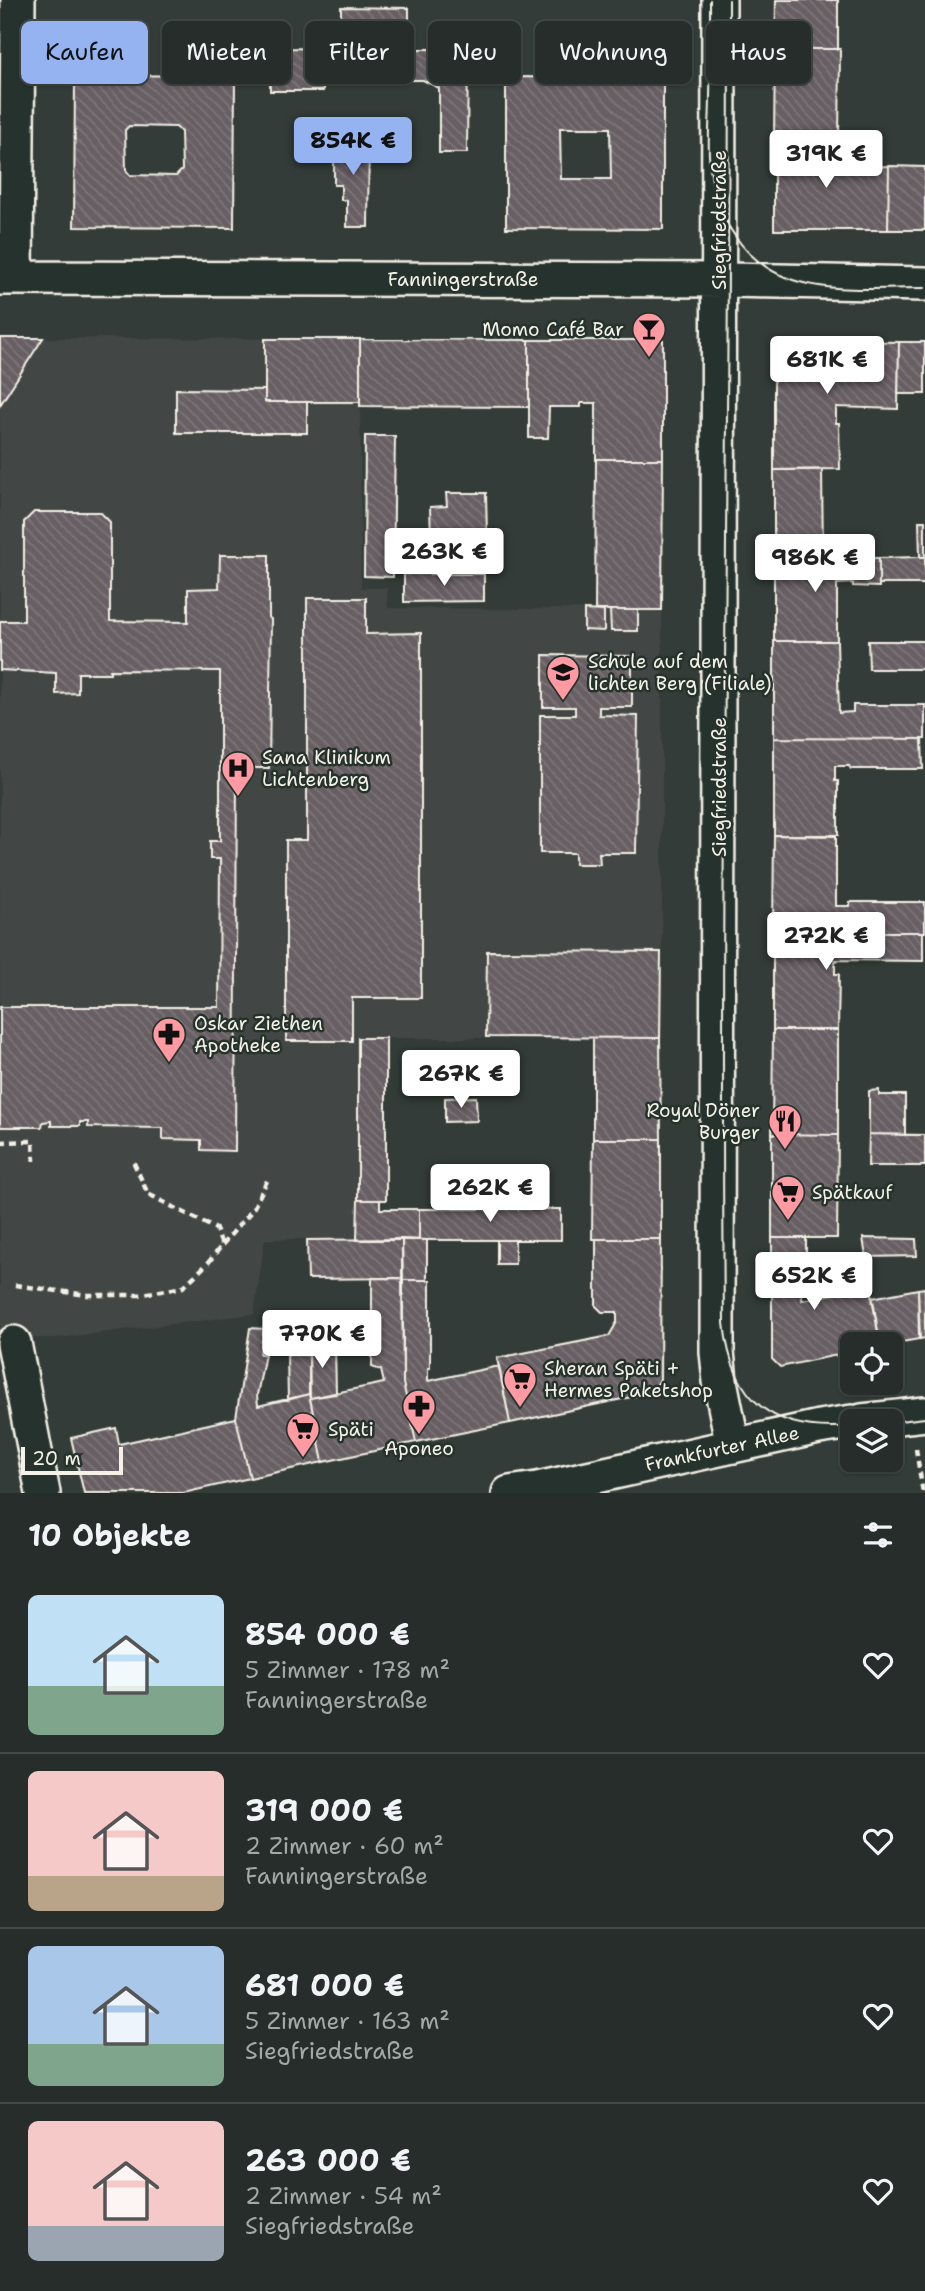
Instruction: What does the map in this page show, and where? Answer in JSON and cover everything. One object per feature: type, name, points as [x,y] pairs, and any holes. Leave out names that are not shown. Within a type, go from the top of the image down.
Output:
[{"type":"street","points":[[8,277],[19,0]]},
{"type":"street","name":"Siegfriedstraße","points":[[719,0],[717,1339],[720,1381],[733,1446]]},
{"type":"street","name":"Fanningerstraße","points":[[8,277],[925,284]]},
{"type":"street","points":[[14,1343],[43,1493]]},
{"type":"street","name":"Frankfurter Allee","points":[[509,1493],[840,1424]]},
{"type":"path","points":[[0,1142],[33,1141],[34,1161]]},
{"type":"path","points":[[133,1161],[148,1194],[216,1228],[222,1245]]},
{"type":"path","points":[[15,1285],[87,1295],[138,1295],[183,1287],[208,1263],[253,1209],[269,1177]]},
{"type":"path","points":[[918,1415],[923,1493]]},
{"type":"shaded area","name":"Sana Klinikum Lichtenberg","points":[[0,338],[360,339],[361,588],[387,588],[388,608],[662,610],[662,1038],[360,1038],[358,1239],[265,1239],[254,1314],[59,1338],[0,1338]]},
{"type":"building","points":[[776,0],[838,0],[838,49],[811,49],[811,21],[776,21]]},
{"type":"building","points":[[341,7],[409,8],[409,21],[341,21]]},
{"type":"building","points":[[291,48],[305,48],[305,84],[323,84],[323,91],[270,91],[270,84],[291,84]]},
{"type":"building","points":[[414,49],[428,49],[428,82],[414,80]]},
{"type":"building","points":[[811,49],[840,49],[839,141],[774,140],[775,84],[811,84]]},
{"type":"building","points":[[148,75],[162,76],[162,84],[235,84],[234,228],[74,227],[75,84],[148,84]],"holes":[[[129,126],[176,127],[181,132],[182,170],[176,176],[130,175],[126,170],[125,130]]]},
{"type":"building","points":[[521,77],[535,77],[535,84],[663,84],[663,229],[506,228],[506,84],[521,84]],"holes":[[[560,128],[610,128],[611,179],[561,179]]]},
{"type":"building","points":[[431,84],[468,84],[467,153],[439,153],[439,88]]},
{"type":"building","points":[[334,136],[369,136],[368,227],[347,227],[347,200],[341,200],[341,185],[334,185]]},
{"type":"building","points":[[774,140],[839,141],[836,142],[837,163],[842,168],[889,166],[888,230],[774,230]]},
{"type":"building","points":[[889,166],[925,167],[925,230],[888,230]]},
{"type":"building","points":[[0,338],[43,338],[0,405]]},
{"type":"building","points":[[265,339],[360,339],[360,402],[265,402]]},
{"type":"building","points":[[360,339],[529,340],[529,407],[360,406]]},
{"type":"building","points":[[529,340],[663,340],[663,459],[596,459],[596,403],[581,403],[581,407],[549,407],[548,438],[529,438]]},
{"type":"building","points":[[774,342],[899,342],[898,409],[836,407],[840,469],[774,470]]},
{"type":"building","points":[[899,342],[925,342],[925,394],[898,394]]},
{"type":"building","points":[[176,389],[265,390],[265,402],[307,402],[307,433],[176,433]]},
{"type":"building","points":[[365,436],[395,436],[393,577],[364,576]]},
{"type":"building","points":[[596,459],[663,459],[662,610],[595,610]]},
{"type":"building","points":[[774,470],[822,470],[823,558],[774,558]]},
{"type":"building","points":[[446,493],[486,493],[487,536],[431,537],[430,507],[447,506]]},
{"type":"building","points":[[34,512],[100,512],[110,522],[110,621],[188,622],[188,589],[219,588],[220,555],[269,555],[269,768],[237,768],[235,1151],[201,1150],[201,1140],[163,1139],[163,1128],[88,1127],[88,1122],[80,1122],[80,1126],[51,1126],[51,1121],[43,1122],[42,1127],[0,1127],[0,1007],[219,1007],[220,859],[210,859],[210,841],[220,841],[220,671],[110,670],[110,673],[78,673],[78,693],[56,694],[56,673],[0,670],[0,621],[24,621],[24,522]]},
{"type":"building","points":[[919,521],[925,521],[925,557],[920,557]]},
{"type":"building","points":[[925,557],[925,584],[879,584],[879,558]]},
{"type":"building","points":[[774,558],[879,558],[879,587],[853,586],[853,583],[837,584],[837,641],[774,641]]},
{"type":"building","points":[[404,574],[484,574],[484,601],[404,602]]},
{"type":"building","points":[[307,598],[366,598],[366,634],[421,633],[421,998],[352,998],[352,1041],[286,1041],[286,840],[307,840]]},
{"type":"building","points":[[584,610],[604,611],[604,631],[584,630]]},
{"type":"building","points":[[610,610],[638,610],[638,631],[611,631]]},
{"type":"building","points":[[774,641],[837,641],[839,713],[853,712],[853,705],[925,705],[925,739],[774,738]]},
{"type":"building","points":[[868,641],[925,641],[925,669],[869,669]]},
{"type":"building","points":[[543,655],[632,656],[632,707],[599,707],[599,715],[638,716],[636,853],[599,853],[600,864],[575,864],[575,853],[540,853],[540,715],[575,715],[575,707],[543,707]]},
{"type":"building","points":[[774,738],[922,739],[923,769],[851,769],[849,766],[835,766],[835,781],[838,781],[838,835],[774,835]]},
{"type":"building","points":[[774,835],[836,836],[836,906],[850,906],[850,902],[925,902],[925,932],[773,932]]},
{"type":"building","points":[[773,932],[923,932],[923,961],[835,960],[835,974],[839,974],[838,1030],[773,1030]]},
{"type":"building","points":[[487,951],[661,952],[660,1038],[486,1037]]},
{"type":"building","points":[[773,1030],[838,1030],[838,1135],[772,1134]]},
{"type":"building","points":[[358,1038],[386,1038],[386,1200],[358,1200]]},
{"type":"building","points":[[593,1038],[660,1038],[661,1139],[593,1139]]},
{"type":"building","points":[[879,1090],[879,1095],[905,1095],[905,1135],[869,1134],[869,1091]]},
{"type":"building","points":[[476,1097],[477,1121],[445,1122],[445,1098]]},
{"type":"building","points":[[772,1134],[838,1135],[837,1238],[772,1238]]},
{"type":"building","points":[[869,1134],[925,1135],[925,1166],[868,1166]]},
{"type":"building","points":[[593,1139],[661,1139],[661,1239],[592,1239]]},
{"type":"building","points":[[358,1200],[380,1200],[380,1209],[419,1209],[419,1240],[357,1240]]},
{"type":"building","points":[[419,1209],[561,1209],[561,1240],[419,1240]]},
{"type":"building","points":[[772,1238],[806,1238],[802,1300],[871,1287],[878,1332],[840,1332],[840,1354],[780,1367],[772,1359]]},
{"type":"building","points":[[863,1238],[916,1239],[917,1256],[866,1257]]},
{"type":"building","points":[[402,1239],[427,1240],[427,1280],[403,1280]]},
{"type":"building","points":[[402,1239],[402,1278],[308,1279],[307,1240]]},
{"type":"building","points":[[596,1239],[661,1239],[660,1380],[650,1393],[510,1423],[497,1358],[609,1336],[617,1322],[617,1312],[602,1312],[596,1306]]},
{"type":"building","points":[[497,1240],[515,1240],[515,1264],[497,1264]]},
{"type":"building","points":[[372,1278],[402,1278],[403,1383],[416,1442],[323,1462],[310,1398],[384,1383],[381,1370],[372,1367]]},
{"type":"building","points":[[403,1280],[430,1280],[428,1381],[499,1366],[510,1423],[416,1442],[403,1383]]},
{"type":"building","points":[[925,1288],[925,1338],[920,1339],[918,1289]]},
{"type":"building","points":[[918,1289],[919,1339],[903,1342],[903,1332],[878,1332],[872,1298]]},
{"type":"building","points":[[250,1328],[264,1329],[260,1354],[265,1354],[257,1395],[258,1406],[309,1394],[323,1462],[250,1478],[236,1418]]},
{"type":"building","points":[[335,1344],[336,1394],[310,1398],[309,1345]]},
{"type":"building","points":[[287,1355],[309,1355],[309,1394],[288,1400]]},
{"type":"building","points":[[236,1418],[250,1478],[183,1493],[84,1493],[71,1438],[116,1428],[119,1444]]},
{"type":"tram line","points":[[710,0],[709,155],[717,199],[736,237],[750,254],[766,267],[808,284],[851,289],[925,288]]},
{"type":"tram line","points":[[729,0],[723,992],[724,1323],[736,1373],[747,1392],[761,1407],[800,1424],[840,1426]]},
{"type":"tram line","points":[[903,1421],[925,1418]]},
{"type":"place","name":"Momo Café Bar","points":[[649,359]]},
{"type":"place","name":"Schule auf dem lichten Berg (Filiale)","points":[[563,702]]},
{"type":"place","name":"Sana Klinikum Lichtenberg","points":[[238,798]]},
{"type":"place","name":"Oskar Ziethen Apotheke","points":[[169,1064]]},
{"type":"place","name":"Royal Döner Burger","points":[[785,1151]]},
{"type":"place","name":"Spätkauf","points":[[788,1222]]},
{"type":"place","name":"Sheran Späti + Hermes Paketshop","points":[[520,1409]]},
{"type":"place","name":"Aponeo","points":[[419,1436]]},
{"type":"place","name":"Späti","points":[[303,1459]]}]
